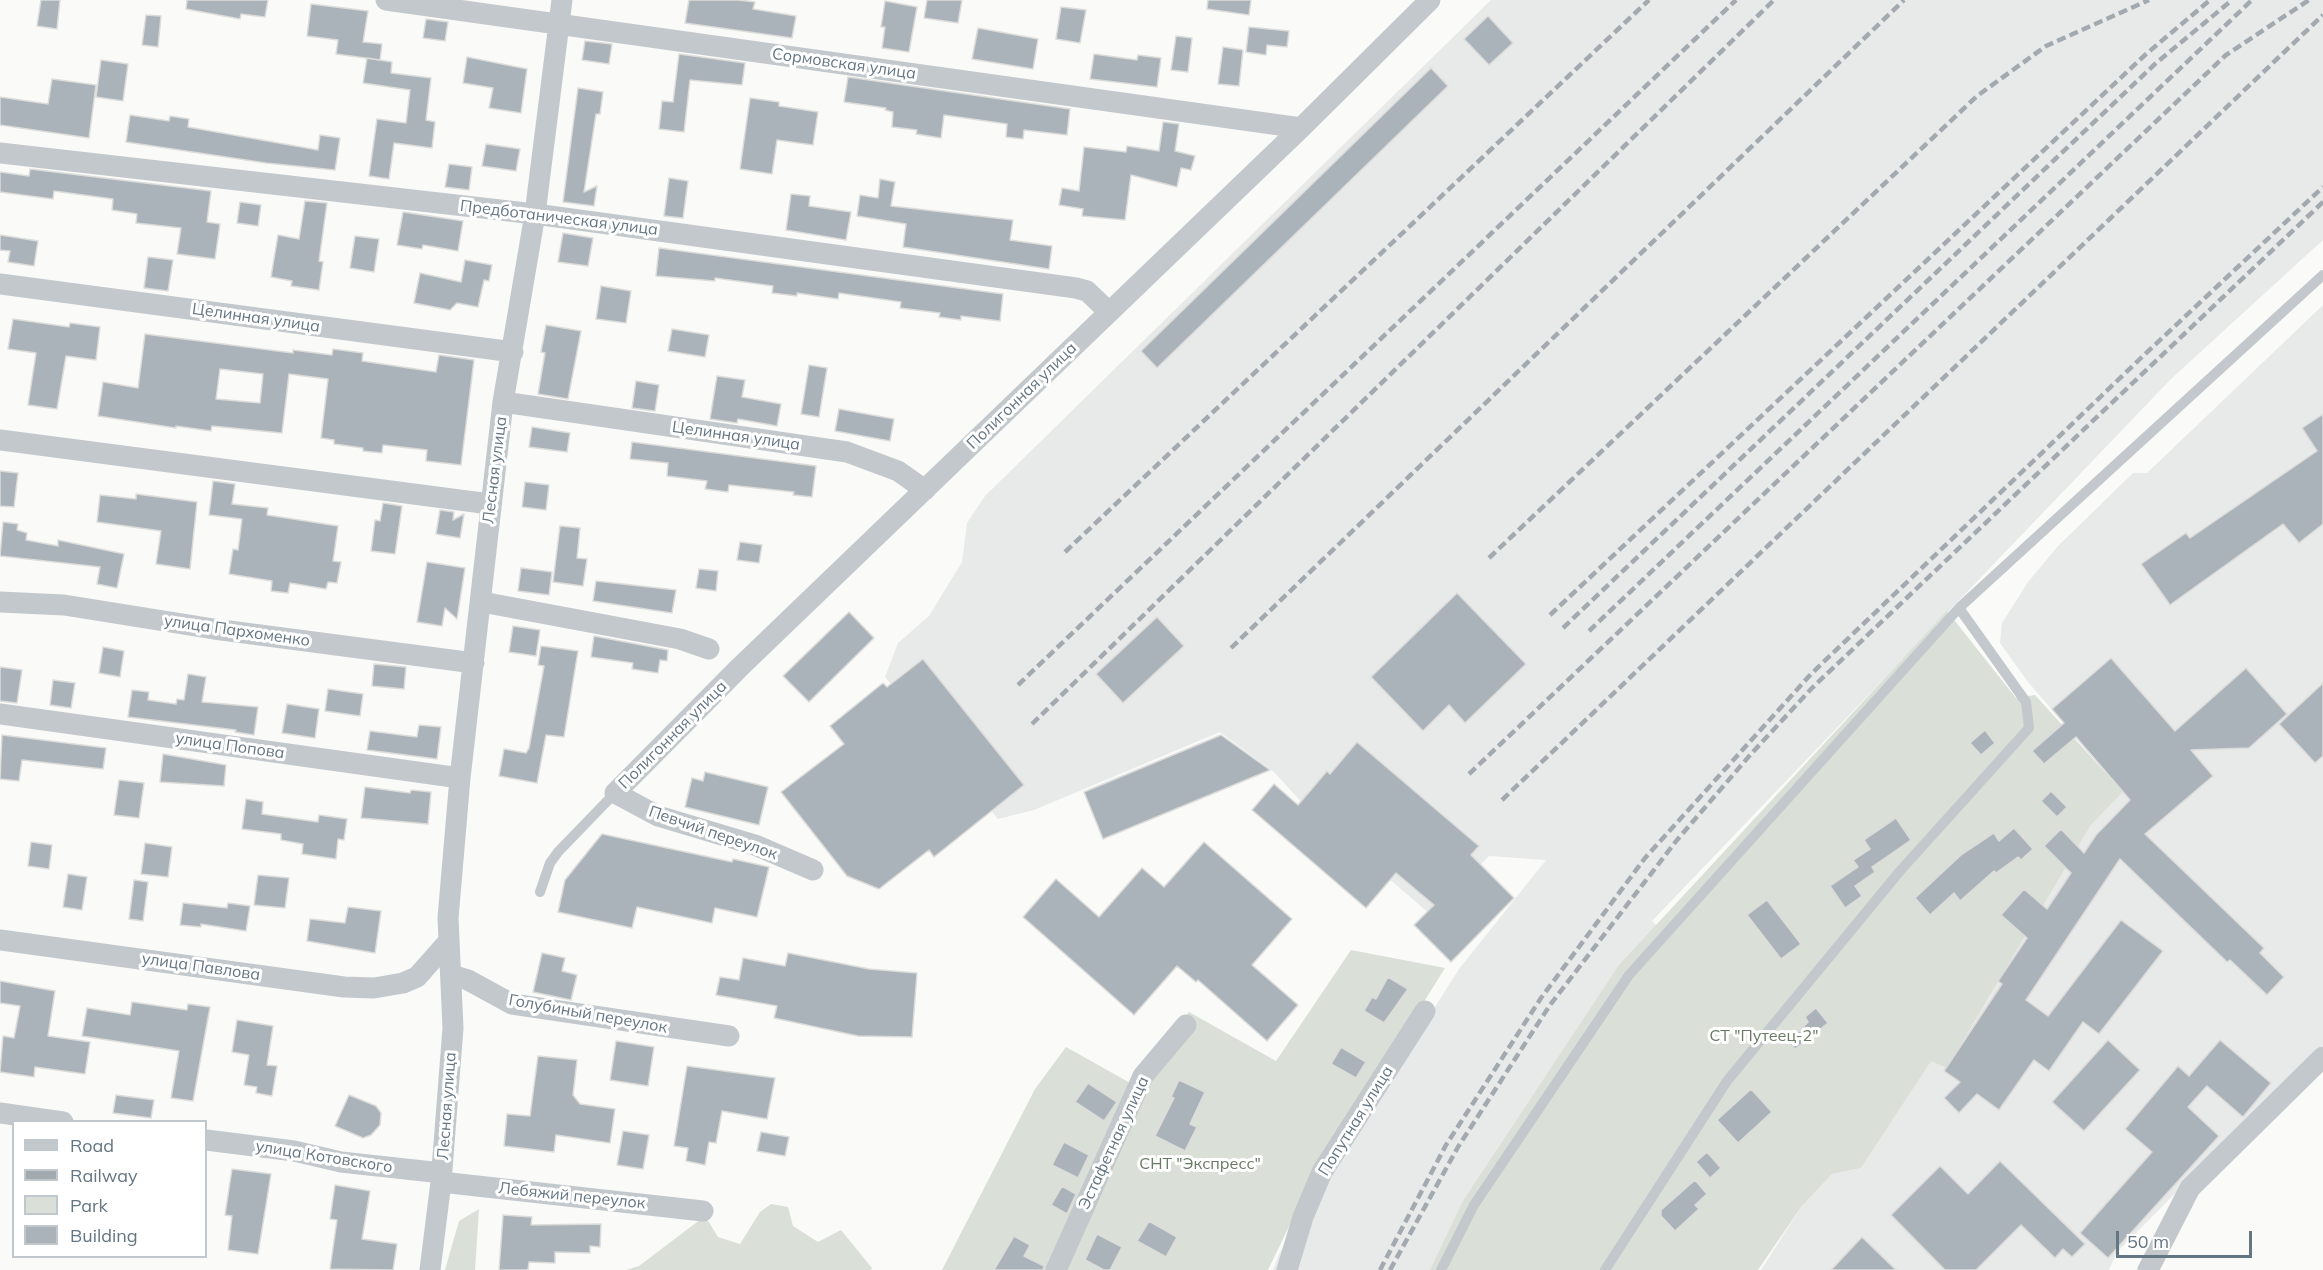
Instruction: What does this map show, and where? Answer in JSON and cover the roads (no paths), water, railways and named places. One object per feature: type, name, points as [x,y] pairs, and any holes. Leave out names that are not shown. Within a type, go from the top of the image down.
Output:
[{"type":"street","name":"Сормовская улица","points":[[386,0],[1301,128]]},
{"type":"street","name":"Лесная улица","points":[[430,1270],[442,1177],[453,1029],[448,918],[460,778],[482,602],[490,504],[503,402],[535,214],[562,0]]},
{"type":"street","name":"Полигонная улица","points":[[615,793],[740,668],[1301,128],[1430,0]]},
{"type":"street","name":"Предботаническая улица","points":[[0,153],[535,214],[1076,288],[1087,291],[1109,312]]},
{"type":"street","name":"Целинная улица","points":[[0,284],[513,352]]},
{"type":"street","name":"Целинная улица","points":[[503,402],[847,452],[898,471],[925,490]]},
{"type":"street","points":[[0,440],[490,504]]},
{"type":"street","name":"улица Пархоменко","points":[[0,602],[64,605],[214,629],[474,663]]},
{"type":"street","points":[[482,602],[680,639],[709,649]]},
{"type":"street","name":"улица Попова","points":[[0,714],[460,778]]},
{"type":"street","name":"Певчий переулок","points":[[615,793],[658,816],[755,845],[813,870]]},
{"type":"street","name":"улица Павлова","points":[[0,940],[344,987],[374,988],[403,983],[417,977],[448,942]]},
{"type":"street","name":"Голубиный переулок","points":[[452,975],[468,980],[512,1004],[729,1036]]},
{"type":"street","name":"Попутная улица","points":[[1287,1270],[1322,1172],[1425,1011]]},
{"type":"street","name":"Эстафетная улица","points":[[1056,1270],[1143,1076],[1186,1025]]},
{"type":"street","points":[[2148,1270],[2190,1188],[2323,1057]]},
{"type":"street","points":[[0,1113],[49,1120]]},
{"type":"street","name":"улица Котовского","points":[[207,1140],[294,1151],[340,1162],[442,1177]]},
{"type":"street","name":"Лебяжий переулок","points":[[442,1177],[703,1211]]},
{"type":"lane","points":[[1441,1270],[1474,1205],[1629,975],[1959,608],[2323,275]]},
{"type":"lane","points":[[1605,1270],[1727,1081],[1899,871],[2029,728],[2026,702],[1959,608]]},
{"type":"lane","points":[[540,892],[550,863],[558,852],[615,793]]},
{"type":"railway","points":[[1065,552],[1649,0]]},
{"type":"railway","points":[[1018,685],[1736,0]]},
{"type":"railway","points":[[1032,724],[1774,0]]},
{"type":"railway","points":[[1231,648],[1904,0]]},
{"type":"railway","points":[[1489,558],[1977,96],[2046,46],[2149,0]]},
{"type":"railway","points":[[1550,615],[2145,55],[2210,0]]},
{"type":"railway","points":[[1563,628],[2155,64],[2232,0]]},
{"type":"railway","points":[[1589,631],[2252,0]]},
{"type":"railway","points":[[1469,774],[2226,55],[2309,0]]},
{"type":"railway","points":[[1502,800],[2323,15]]},
{"type":"railway","points":[[1380,1270],[1446,1145],[1541,998],[1645,858],[1811,674],[2323,187]]},
{"type":"railway","points":[[1390,1270],[1458,1147],[1550,1005],[1677,840],[1751,754],[1812,688],[2323,202]]},
{"type":"park label","name":"СТ \"Путеец-2\"","points":[[1764,1036]]},
{"type":"park label","name":"СНТ \"Экспресс\"","points":[[1200,1164]]}]
